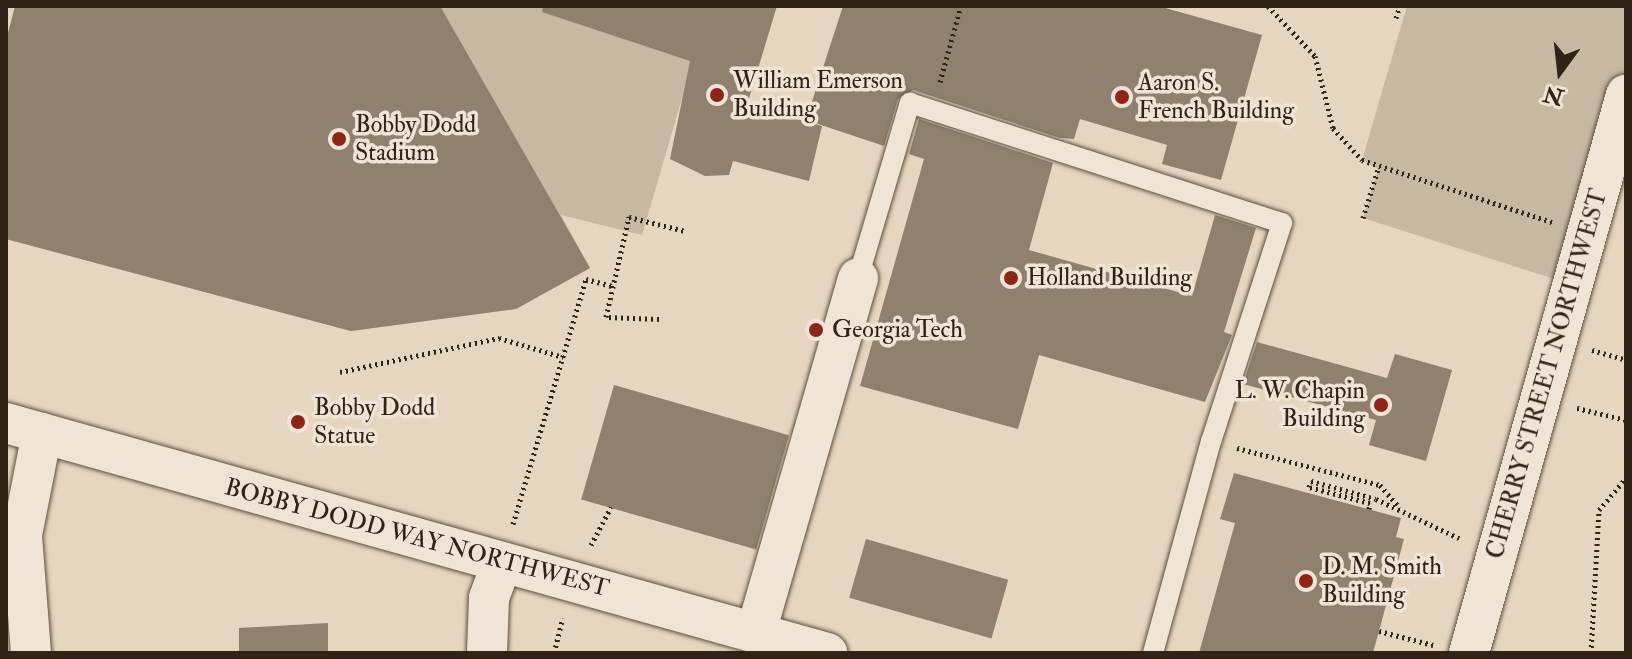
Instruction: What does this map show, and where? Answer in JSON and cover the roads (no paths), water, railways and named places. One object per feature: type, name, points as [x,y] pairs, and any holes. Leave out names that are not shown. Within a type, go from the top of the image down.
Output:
[{"type":"street","name":"CHERRY STREET NORTHWEST","points":[[1459,651],[1496,556],[1626,95]]},
{"type":"street","points":[[756,632],[858,278]]},
{"type":"street","points":[[24,428],[22,535],[31,653]]},
{"type":"street","name":"BOBBY DODD WAY NORTHWEST","points":[[24,428],[506,546],[817,650]]},
{"type":"street","points":[[487,653],[489,598],[506,546]]},
{"type":"lane","points":[[858,278],[910,103],[1282,223],[1211,441],[1153,653]]},
{"type":"place","name":"William Emerson Building","points":[[717,95]]},
{"type":"place","name":"Aaron S. French Building","points":[[1122,97]]},
{"type":"place","name":"Bobby Dodd Stadium","points":[[339,139]]},
{"type":"place","name":"Holland Building","points":[[1011,278]]},
{"type":"place","name":"Georgia Tech","points":[[816,330]]},
{"type":"place","name":"L. W. Chapin Building","points":[[1381,405]]},
{"type":"place","name":"Bobby Dodd Statue","points":[[298,422]]},
{"type":"place","name":"D. M. Smith Building","points":[[1306,581]]}]
